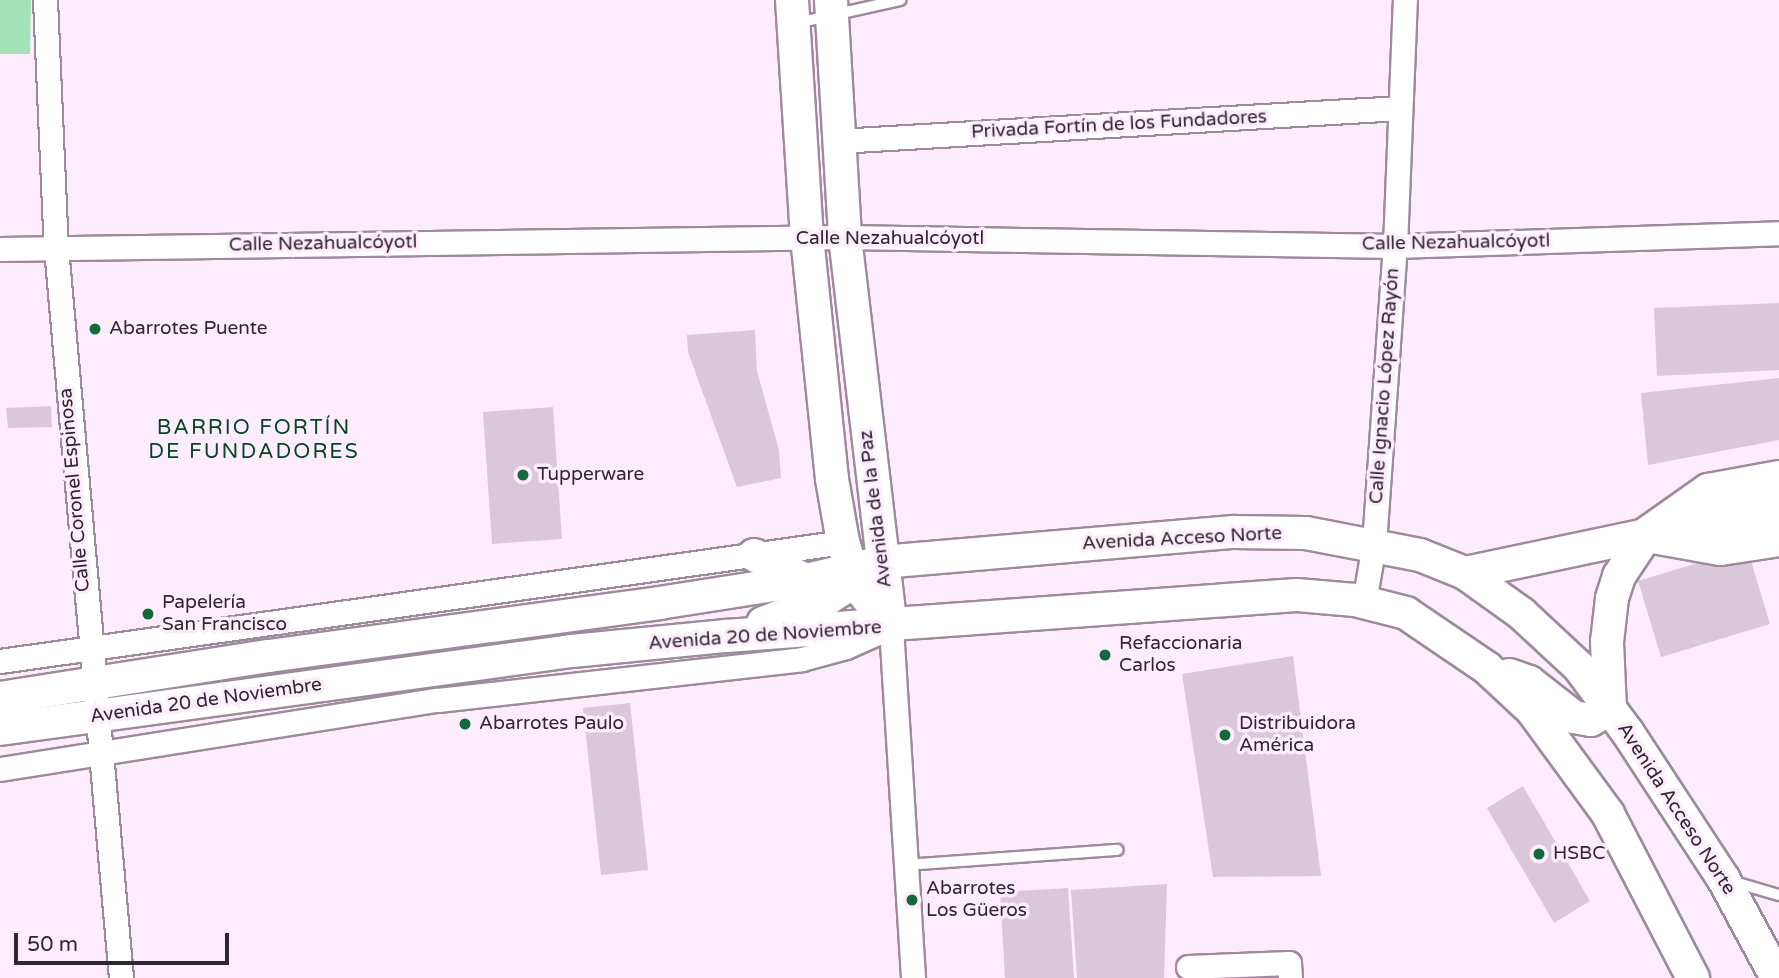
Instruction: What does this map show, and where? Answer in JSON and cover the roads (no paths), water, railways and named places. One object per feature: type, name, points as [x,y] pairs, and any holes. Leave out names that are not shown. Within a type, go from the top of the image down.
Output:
[{"type":"main road","name":"Avenida de la Paz","points":[[831,8],[845,237],[881,562],[891,627]]},
{"type":"main road","name":"Avenida de la Paz","points":[[793,12],[807,237],[850,565],[891,627]]},
{"type":"main road","points":[[1487,668],[1529,682],[1574,717],[1591,720],[1610,709],[1607,642],[1612,598],[1630,556],[1647,534],[1708,491],[1779,478]]},
{"type":"main road","points":[[1465,573],[1779,507]]},
{"type":"main road","name":"Avenida Acceso Norte","points":[[881,562],[1234,532],[1306,533],[1420,555],[1465,573],[1522,614],[1579,667],[1723,878],[1777,978]]},
{"type":"main road","points":[[1647,534],[1720,547],[1779,538]]},
{"type":"main road","points":[[754,555],[806,580]]},
{"type":"main road","name":"Avenida 20 de Noviembre","points":[[0,698],[806,580],[850,565],[881,562]]},
{"type":"main road","points":[[726,636],[850,565]]},
{"type":"main road","points":[[891,627],[1297,595],[1364,602],[1406,613],[1487,668],[1532,710],[1608,814],[1693,978]]},
{"type":"main road","name":"Avenida 20 de Noviembre","points":[[0,729],[572,651],[726,636],[891,627]]},
{"type":"street","name":"Calle Coronel Espinosa","points":[[45,0],[56,248],[88,649],[102,754],[121,978]]},
{"type":"street","name":"Calle Ignacio López Rayón","points":[[1364,602],[1374,544],[1395,246],[1405,0]]},
{"type":"street","name":"Privada Fortín de los Fundadores","points":[[838,141],[1400,108]]},
{"type":"street","name":"Calle Nezahualcóyotl","points":[[0,249],[807,237],[1395,246],[1779,233]]},
{"type":"street","name":"Avenida 20 de Noviembre","points":[[0,661],[754,555],[850,565]]},
{"type":"street","name":"Avenida 20 de Noviembre","points":[[0,769],[438,701],[803,659],[845,647],[891,627]]},
{"type":"street","points":[[891,627],[913,978]]},
{"type":"street","points":[[1188,967],[1289,964],[1290,978]]},
{"type":"lane","points":[[793,12],[900,0]]},
{"type":"lane","points":[[907,865],[1117,850]]},
{"type":"lane","points":[[1723,878],[1779,895]]},
{"type":"place","name":"Abarrotes Puente","points":[[95,329]]},
{"type":"place","name":"Tupperware","points":[[523,475]]},
{"type":"place","name":"Papelería San Francisco","points":[[148,614]]},
{"type":"place","name":"Refaccionaria Carlos","points":[[1105,655]]},
{"type":"place","name":"Abarrotes Paulo","points":[[465,724]]},
{"type":"place","name":"Distribuidora América","points":[[1225,735]]},
{"type":"place","name":"HSBC","points":[[1539,854]]},
{"type":"place","name":"Abarrotes Los Güeros","points":[[912,900]]},
{"type":"district","name":"BARRIO FORTÍN DE FUNDADORES","points":[[254,440]]}]
